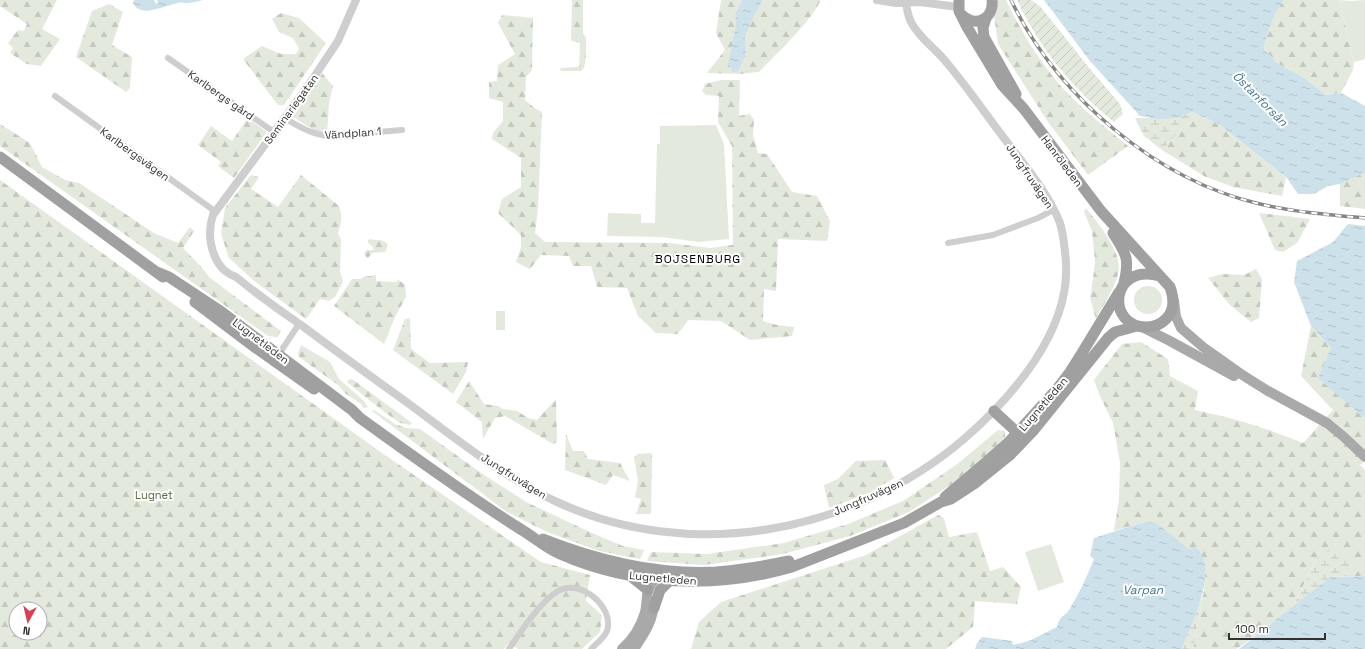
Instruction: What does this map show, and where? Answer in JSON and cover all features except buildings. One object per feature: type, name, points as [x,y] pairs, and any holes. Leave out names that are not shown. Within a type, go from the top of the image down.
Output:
[{"type":"highway","name":"Hanröleden","points":[[992,0],[992,9],[986,18],[983,28],[984,37],[1024,109]]},
{"type":"highway","name":"Hanröleden","points":[[960,7],[967,27],[1002,85],[1024,109],[1100,211],[1160,276]]},
{"type":"highway","points":[[960,7],[968,20],[980,21],[986,18]]},
{"type":"highway","name":"Lugnetleden","points":[[0,158],[157,272],[222,323],[277,358],[351,414],[360,418],[483,506],[560,554],[587,564],[631,576],[717,572],[811,558]]},
{"type":"highway","name":"Hanröleden","points":[[1100,211],[1126,257],[1128,266],[1123,285]]},
{"type":"highway","points":[[1149,273],[1160,276],[1170,287],[1174,301],[1172,310],[1167,318],[1160,324],[1151,327],[1140,327],[1130,323],[1121,310],[1119,303],[1119,295],[1123,285],[1131,277],[1140,274],[1149,273]]},
{"type":"highway","name":"Lugnetleden","points":[[1021,437],[1070,372],[1123,285]]},
{"type":"highway","name":"Lugnetleden","points":[[523,530],[584,554],[670,580],[710,581],[740,578],[792,567],[811,558],[904,523],[941,502],[951,499],[986,475],[1108,338],[1115,332],[1140,327]]},
{"type":"highway","points":[[994,411],[1021,437]]},
{"type":"highway","points":[[631,576],[648,590]]},
{"type":"highway","points":[[654,608],[660,590],[670,580]]},
{"type":"main road","points":[[1174,301],[1176,317],[1181,328],[1203,348],[1268,391],[1322,420],[1338,431],[1365,458]]},
{"type":"main road","points":[[1140,327],[1229,373],[1350,444]]},
{"type":"main road","points":[[628,648],[645,613],[648,590],[654,574]]},
{"type":"main road","points":[[628,648],[647,630],[654,608],[654,574]]},
{"type":"street","name":"Seminariegatan","points":[[216,212],[306,89],[338,41],[356,0]]},
{"type":"street","points":[[877,0],[894,3],[924,1],[960,7]]},
{"type":"street","name":"Jungfruvägen","points":[[216,212],[214,223],[218,249],[223,260],[236,277],[466,445],[524,485],[554,501],[584,513],[628,525],[663,532],[712,535],[790,526],[840,511],[886,491],[912,476],[954,447],[994,411],[1010,395],[1042,348],[1057,317],[1064,297],[1066,266],[1065,247],[1059,222],[1054,210],[1040,187],[964,83],[946,61],[913,26],[908,15],[906,3]]},
{"type":"street","name":"Karlbergs gård","points":[[168,58],[274,132]]},
{"type":"street","name":"Karlbergsvägen","points":[[55,96],[216,212]]},
{"type":"street","name":"Vändplan 1","points":[[284,118],[308,132],[319,135],[330,136],[402,130]]},
{"type":"street","points":[[948,243],[993,236],[1054,210]]},
{"type":"street","points":[[277,358],[299,324]]},
{"type":"street","points":[[508,649],[526,624],[548,598],[558,591],[571,587],[588,593],[602,606],[608,619],[608,625],[604,635],[591,649]]},
{"type":"green space","points":[[0,0],[57,0],[42,29],[60,39],[41,66],[27,64],[10,53],[13,48],[8,43],[18,30],[24,31],[27,24],[0,6]]},
{"type":"green space","points":[[572,0],[583,0],[583,33],[586,38],[586,57],[584,68],[581,71],[561,71],[561,68],[579,67],[580,43],[572,41],[571,39]]},
{"type":"green space","points":[[721,0],[742,0],[735,14],[736,25],[746,50],[745,37],[763,0],[821,0],[809,19],[759,72],[740,74],[707,73],[725,50],[716,33]]},
{"type":"green space","points":[[997,0],[1006,0],[1030,44],[1060,85],[1084,109],[1128,146],[1088,175],[1048,122],[998,44],[994,15]]},
{"type":"green space","points":[[1017,0],[1031,0],[1040,6],[1120,104],[1123,114],[1114,122],[1084,95],[1058,67],[1036,35]]},
{"type":"green space","points":[[1284,0],[1339,0],[1354,62],[1353,70],[1341,93],[1326,95],[1303,77],[1278,64],[1264,49],[1271,23]]},
{"type":"green space","points":[[1339,0],[1365,0],[1365,59],[1354,62]]},
{"type":"green space","points":[[109,4],[123,12],[112,45],[132,57],[130,88],[126,92],[76,57],[92,11]]},
{"type":"green space","points":[[281,13],[299,18],[326,43],[284,105],[278,105],[243,59],[262,46],[281,54],[296,54],[299,49],[293,38],[279,32],[272,19]]},
{"type":"green space","points":[[502,15],[533,18],[532,70],[526,77],[525,100],[542,112],[538,208],[535,233],[545,242],[670,243],[710,248],[733,245],[732,146],[718,122],[719,96],[706,95],[702,91],[705,84],[721,80],[740,80],[739,116],[750,114],[754,120],[753,135],[758,153],[767,154],[792,192],[817,196],[830,221],[827,241],[778,239],[776,291],[764,289],[763,321],[777,325],[794,327],[792,336],[750,340],[721,321],[688,320],[678,334],[656,333],[638,316],[627,288],[597,287],[591,266],[573,266],[569,256],[541,255],[530,269],[516,262],[521,247],[521,235],[498,213],[502,199],[521,187],[521,158],[492,139],[493,133],[503,121],[503,102],[489,98],[489,82],[497,81],[498,65],[515,54],[498,23]]},
{"type":"green space","points":[[322,73],[333,86],[329,103],[327,134],[314,130],[293,117]]},
{"type":"green space","points":[[1193,112],[1201,116],[1182,128],[1162,150],[1144,136],[1135,118],[1176,118]]},
{"type":"green space","points":[[1201,116],[1220,125],[1286,177],[1282,196],[1233,187],[1204,176],[1162,150],[1182,128]]},
{"type":"green space","points":[[248,118],[267,132],[234,178],[218,166],[221,162],[198,145],[211,126],[232,141]]},
{"type":"green space","points":[[0,124],[30,143],[42,167],[65,180],[79,183],[154,233],[178,243],[190,227],[194,231],[183,248],[209,277],[281,331],[277,337],[268,336],[0,146]]},
{"type":"green space","points":[[716,125],[724,144],[729,239],[699,242],[662,237],[607,236],[608,213],[641,214],[641,223],[655,223],[657,144],[660,144],[660,126]]},
{"type":"green space","points":[[1363,173],[1365,175],[1365,209],[1340,206],[1340,184]]},
{"type":"green space","points":[[251,175],[259,177],[251,189],[278,207],[301,175],[339,206],[341,216],[341,223],[338,233],[341,240],[340,271],[343,282],[335,297],[329,301],[320,299],[306,319],[253,280],[229,258],[221,234],[225,208]]},
{"type":"green space","name":"Lugnet","points":[[0,180],[382,453],[541,562],[590,575],[586,601],[602,615],[600,632],[582,649],[518,649],[509,643],[504,649],[0,649]]},
{"type":"green space","points":[[1086,208],[1109,239],[1114,248],[1119,266],[1114,286],[1096,319],[1090,298],[1095,261],[1092,231],[1084,212]]},
{"type":"green space","points":[[1259,213],[1310,219],[1297,243],[1283,252],[1275,250]]},
{"type":"green space","points":[[368,240],[381,240],[388,244],[386,251],[372,253],[367,258],[364,253],[367,250],[373,250],[373,247],[368,243]]},
{"type":"green space","points":[[1256,269],[1262,279],[1259,318],[1251,322],[1230,305],[1208,278],[1222,274],[1244,275]]},
{"type":"green space","points":[[376,275],[376,281],[396,282],[398,280],[405,284],[406,297],[395,317],[384,344],[334,306],[352,279],[361,279],[363,277]]},
{"type":"green space","points":[[1148,286],[1158,290],[1162,300],[1158,310],[1148,314],[1138,310],[1134,300],[1138,290]]},
{"type":"green space","points":[[496,311],[505,311],[505,330],[496,330]]},
{"type":"green space","points":[[410,318],[411,349],[430,363],[468,362],[466,372],[453,394],[393,350],[405,319]]},
{"type":"green space","points":[[1311,326],[1331,348],[1319,378],[1365,419],[1365,460],[1360,465],[1365,470],[1365,576],[1352,576],[1350,562],[1317,558],[1292,608],[1240,647],[1236,649],[1193,649],[1204,591],[1205,565],[1189,549],[1178,541],[1144,522],[1114,531],[1119,499],[1120,462],[1113,423],[1094,380],[1122,344],[1141,342],[1168,359],[1170,376],[1198,391],[1195,410],[1250,424],[1303,443],[1333,410],[1301,376]]},
{"type":"green space","points":[[301,345],[330,362],[339,379],[364,401],[368,407],[363,408],[361,404],[346,394],[338,385],[299,357],[298,353]]},
{"type":"green space","points":[[352,379],[412,423],[410,425],[400,423],[383,411],[348,383],[348,380]]},
{"type":"green space","points":[[469,381],[484,404],[517,411],[528,418],[537,420],[556,399],[557,442],[553,444],[505,416],[495,418],[483,439],[482,422],[456,402]]},
{"type":"green space","points":[[374,410],[395,424],[406,428],[420,429],[484,475],[528,503],[623,546],[644,550],[640,559],[599,551],[547,532],[507,512],[372,411]]},
{"type":"green space","points":[[998,430],[1005,431],[1005,438],[966,475],[909,512],[850,536],[783,554],[704,565],[647,561],[651,552],[707,554],[784,543],[848,524],[903,501],[956,465]]},
{"type":"green space","points":[[566,434],[573,451],[584,451],[588,459],[620,463],[630,481],[613,475],[606,485],[565,470]]},
{"type":"green space","points":[[651,453],[651,514],[636,514],[641,499],[635,497],[638,481],[634,457],[638,454]]},
{"type":"green space","points":[[885,460],[894,478],[869,493],[829,508],[824,485],[838,479],[856,461]]},
{"type":"green space","points":[[938,515],[944,518],[949,537],[977,532],[990,571],[1003,567],[1021,587],[1017,604],[975,601],[973,627],[946,649],[691,649],[699,622],[721,602],[866,555]]},
{"type":"green space","points":[[1051,544],[1064,582],[1038,591],[1025,552]]},
{"type":"green space","points":[[1335,546],[1350,562],[1352,576],[1330,577],[1292,608],[1317,558]]},
{"type":"green space","points":[[1204,591],[1193,649],[1182,649]]},
{"type":"water","points":[[134,0],[154,0],[156,4],[158,3],[157,0],[203,0],[189,3],[179,3],[147,11],[137,8],[133,3]]},
{"type":"water","points":[[742,0],[763,0],[745,37],[746,50],[743,61],[738,71],[733,72],[728,64],[736,25],[735,14]]},
{"type":"water","name":"Östanforsån","points":[[1044,0],[1284,0],[1271,23],[1264,49],[1278,64],[1303,77],[1326,95],[1341,93],[1365,106],[1365,175],[1363,173],[1340,184],[1328,186],[1314,194],[1298,194],[1286,177],[1220,125],[1193,112],[1176,118],[1157,119],[1140,116],[1090,61]]},
{"type":"water","points":[[1348,224],[1365,226],[1365,419],[1318,378],[1331,348],[1311,326],[1294,282],[1297,261],[1333,242]]},
{"type":"water","name":"Varpan","points":[[1144,522],[1156,523],[1189,549],[1195,547],[1202,556],[1205,568],[1205,581],[1202,596],[1182,649],[975,649],[977,643],[982,637],[1012,641],[1013,645],[1029,641],[1057,627],[1061,618],[1069,610],[1076,598],[1094,559],[1090,556],[1094,538]]},
{"type":"water","points":[[1365,576],[1365,649],[1239,649],[1330,577]]},
{"type":"railway","points":[[1011,0],[1031,35],[1055,69],[1083,100],[1114,129],[1148,154],[1184,176],[1221,192],[1260,204],[1299,211],[1365,218]]},
{"type":"district","name":"BOJSENBURG","points":[[698,259]]}]
